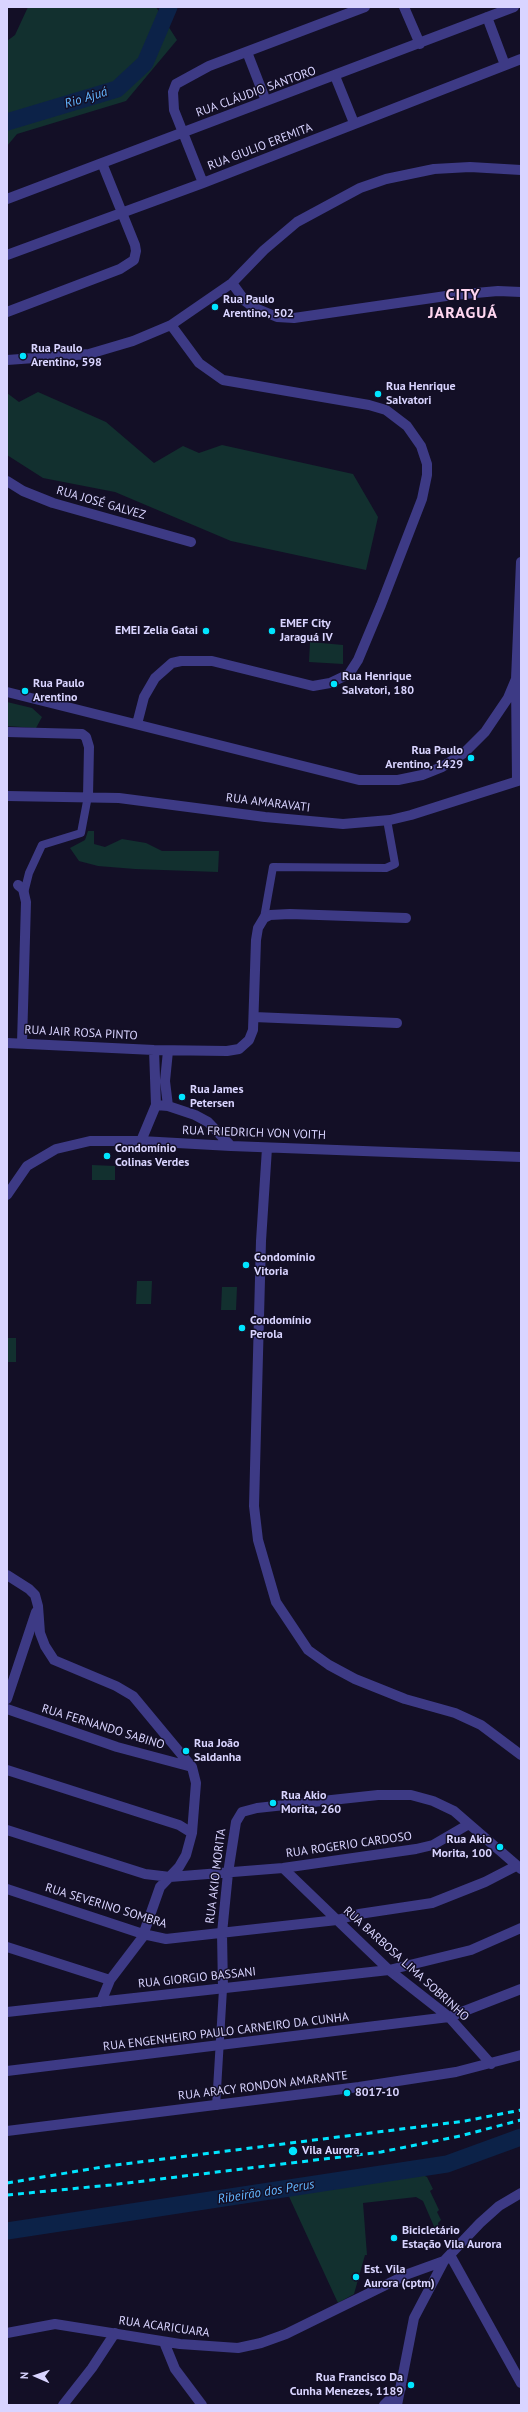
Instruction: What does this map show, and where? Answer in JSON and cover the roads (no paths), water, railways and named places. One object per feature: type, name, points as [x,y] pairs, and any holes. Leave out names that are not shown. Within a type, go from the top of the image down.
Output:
[{"type":"street","points":[[203,182],[172,101],[176,84],[209,66],[365,7]]},
{"type":"street","points":[[404,7],[420,44]]},
{"type":"street","name":"RUA CLÁUDIO SANTORO","points":[[7,199],[102,162],[420,44],[514,7]]},
{"type":"street","points":[[487,17],[505,65]]},
{"type":"street","points":[[247,52],[266,101]]},
{"type":"street","name":"RUA GIULIO EREMITA","points":[[7,255],[203,182],[521,59]]},
{"type":"street","points":[[335,76],[354,123]]},
{"type":"street","points":[[7,312],[120,269],[134,260],[136,251],[102,162]]},
{"type":"street","points":[[7,360],[58,358],[94,353],[133,341],[171,325],[232,283],[264,250],[297,222],[360,188],[393,178],[434,169],[470,167],[521,170]]},
{"type":"street","points":[[232,283],[245,301],[253,307],[277,317],[294,318],[453,295],[498,291],[521,292]]},
{"type":"street","points":[[137,724],[149,687],[162,670],[177,662],[192,660],[212,661],[312,686],[330,683],[350,674],[358,660],[381,605],[422,499],[427,475],[427,464],[421,446],[407,426],[386,410],[369,405],[223,380],[199,363],[171,325]]},
{"type":"street","name":"RUA JOSÉ GALVEZ","points":[[7,481],[23,491],[48,501],[191,542]]},
{"type":"street","points":[[519,781],[516,679],[521,562]]},
{"type":"street","points":[[7,692],[322,772],[367,781],[398,780],[422,775],[442,767],[464,753],[496,718],[516,679]]},
{"type":"street","points":[[7,732],[82,734],[86,737],[89,747],[88,796],[81,833],[42,845],[21,889],[26,912],[22,1043]]},
{"type":"street","name":"RUA AMARAVATI","points":[[7,796],[88,796],[167,804],[319,823],[343,824],[388,820],[411,815],[519,781]]},
{"type":"street","points":[[262,920],[273,867],[386,868],[395,864],[388,820]]},
{"type":"street","points":[[262,920],[270,915],[290,914],[406,918]]},
{"type":"street","name":"RUA JAIR ROSA PINTO","points":[[7,1043],[168,1051],[227,1051],[239,1049],[249,1040],[253,1030],[256,940],[262,920]]},
{"type":"street","points":[[254,1017],[396,1022]]},
{"type":"street","points":[[141,1141],[156,1105],[154,1050]]},
{"type":"street","points":[[168,1051],[165,1081],[168,1106]]},
{"type":"street","points":[[156,1105],[168,1106],[195,1115],[208,1122],[231,1146]]},
{"type":"street","name":"RUA FRIEDRICH VON VOITH","points":[[7,1195],[27,1166],[56,1149],[90,1141],[141,1141],[267,1148],[521,1156]]},
{"type":"street","points":[[267,1148],[261,1249],[254,1506],[258,1540],[276,1602],[308,1650],[330,1665],[355,1679],[404,1699],[455,1713],[481,1725],[521,1755]]},
{"type":"street","points":[[7,1575],[32,1592],[38,1606],[40,1633],[54,1660],[116,1686],[133,1696],[192,1767],[196,1787],[192,1833],[182,1861],[160,1887],[143,1934],[110,1980],[101,2002]]},
{"type":"street","points":[[7,1699],[38,1606]]},
{"type":"street","name":"RUA FERNANDO SABINO","points":[[7,1709],[117,1747],[192,1767]]},
{"type":"street","points":[[7,1770],[179,1825],[192,1833]]},
{"type":"street","name":"RUA AKIO MORITA","points":[[216,2106],[220,2046],[222,1933],[228,1873],[236,1822],[239,1815],[257,1808],[378,1794],[411,1794],[433,1801],[454,1811],[519,1868]]},
{"type":"street","name":"RUA ROGERIO CARDOSO","points":[[170,1877],[283,1868],[416,1849],[433,1845],[469,1824]]},
{"type":"street","points":[[7,1830],[145,1874],[170,1877]]},
{"type":"street","name":"RUA BARBOSA LIMA SOBRINHO","points":[[283,1868],[389,1970],[448,2017],[491,2064]]},
{"type":"street","name":"RUA SEVERINO SOMBRA","points":[[7,1889],[143,1934],[166,1939],[337,1920],[359,1914],[432,1903],[519,1868]]},
{"type":"street","name":"RUA GIORGIO BASSANI","points":[[7,2012],[389,1970],[471,1950],[521,1928]]},
{"type":"street","points":[[7,1947],[110,1980]]},
{"type":"street","name":"RUA ENGENHEIRO PAULO CARNEIRO DA CUNHA","points":[[7,2071],[448,2017],[521,1989]]},
{"type":"street","name":"RUA ARACY RONDON AMARANTE","points":[[7,2131],[359,2087],[456,2072],[491,2064],[521,2054]]},
{"type":"street","points":[[397,2405],[414,2318],[447,2258],[480,2223],[499,2206],[521,2193]]},
{"type":"street","points":[[447,2258],[521,2383]]},
{"type":"street","name":"RUA ACARICUARA","points":[[7,2333],[55,2324],[164,2342],[223,2348],[238,2348],[261,2343],[286,2334],[408,2274],[447,2258]]},
{"type":"street","points":[[63,2405],[92,2368],[115,2333]]},
{"type":"street","points":[[164,2342],[175,2369],[202,2405]]},
{"type":"street","points":[[384,2405],[401,2388]]},
{"type":"waterway","name":"Rio Ajuá","points":[[7,122],[117,89],[145,63],[169,7]]},
{"type":"waterway","name":"Ribeirão dos Perus","points":[[7,2231],[447,2164],[521,2137]]},
{"type":"railway","points":[[7,2183],[108,2166],[465,2121],[521,2110]]},
{"type":"railway","points":[[7,2195],[111,2185],[381,2152],[460,2136],[521,2120]]},
{"type":"place","name":"Rua Paulo Arentino, 502","points":[[215,307]]},
{"type":"place","name":"Rua Paulo Arentino, 598","points":[[23,356]]},
{"type":"place","name":"Rua Henrique Salvatori","points":[[378,394]]},
{"type":"place","name":"EMEI Zelia Gatai","points":[[206,631]]},
{"type":"place","name":"EMEF City Jaraguá IV","points":[[272,631]]},
{"type":"place","name":"Rua Henrique Salvatori, 180","points":[[334,684]]},
{"type":"place","name":"Rua Paulo Arentino","points":[[25,691]]},
{"type":"place","name":"Rua Paulo Arentino, 1429","points":[[471,758]]},
{"type":"place","name":"Rua James Petersen","points":[[182,1097]]},
{"type":"place","name":"Condomínio Colinas Verdes","points":[[107,1156]]},
{"type":"place","name":"Condomínio Vitoria","points":[[246,1265]]},
{"type":"place","name":"Condomínio Perola","points":[[242,1328]]},
{"type":"place","name":"Rua João Saldanha","points":[[186,1751]]},
{"type":"place","name":"Rua Akio Morita, 260","points":[[273,1803]]},
{"type":"place","name":"Rua Akio Morita, 100","points":[[500,1847]]},
{"type":"place","name":"8017-10","points":[[347,2093]]},
{"type":"place","name":"Vila Aurora","points":[[293,2151]]},
{"type":"place","name":"Bicicletário Estação Vila Aurora","points":[[394,2238]]},
{"type":"place","name":"Est. Vila Aurora (cptm)","points":[[356,2277]]},
{"type":"place","name":"Rua Francisco Da Cunha Menezes, 1189","points":[[411,2385]]},
{"type":"district","name":"CITY JARAGUÁ","points":[[463,304]]}]
